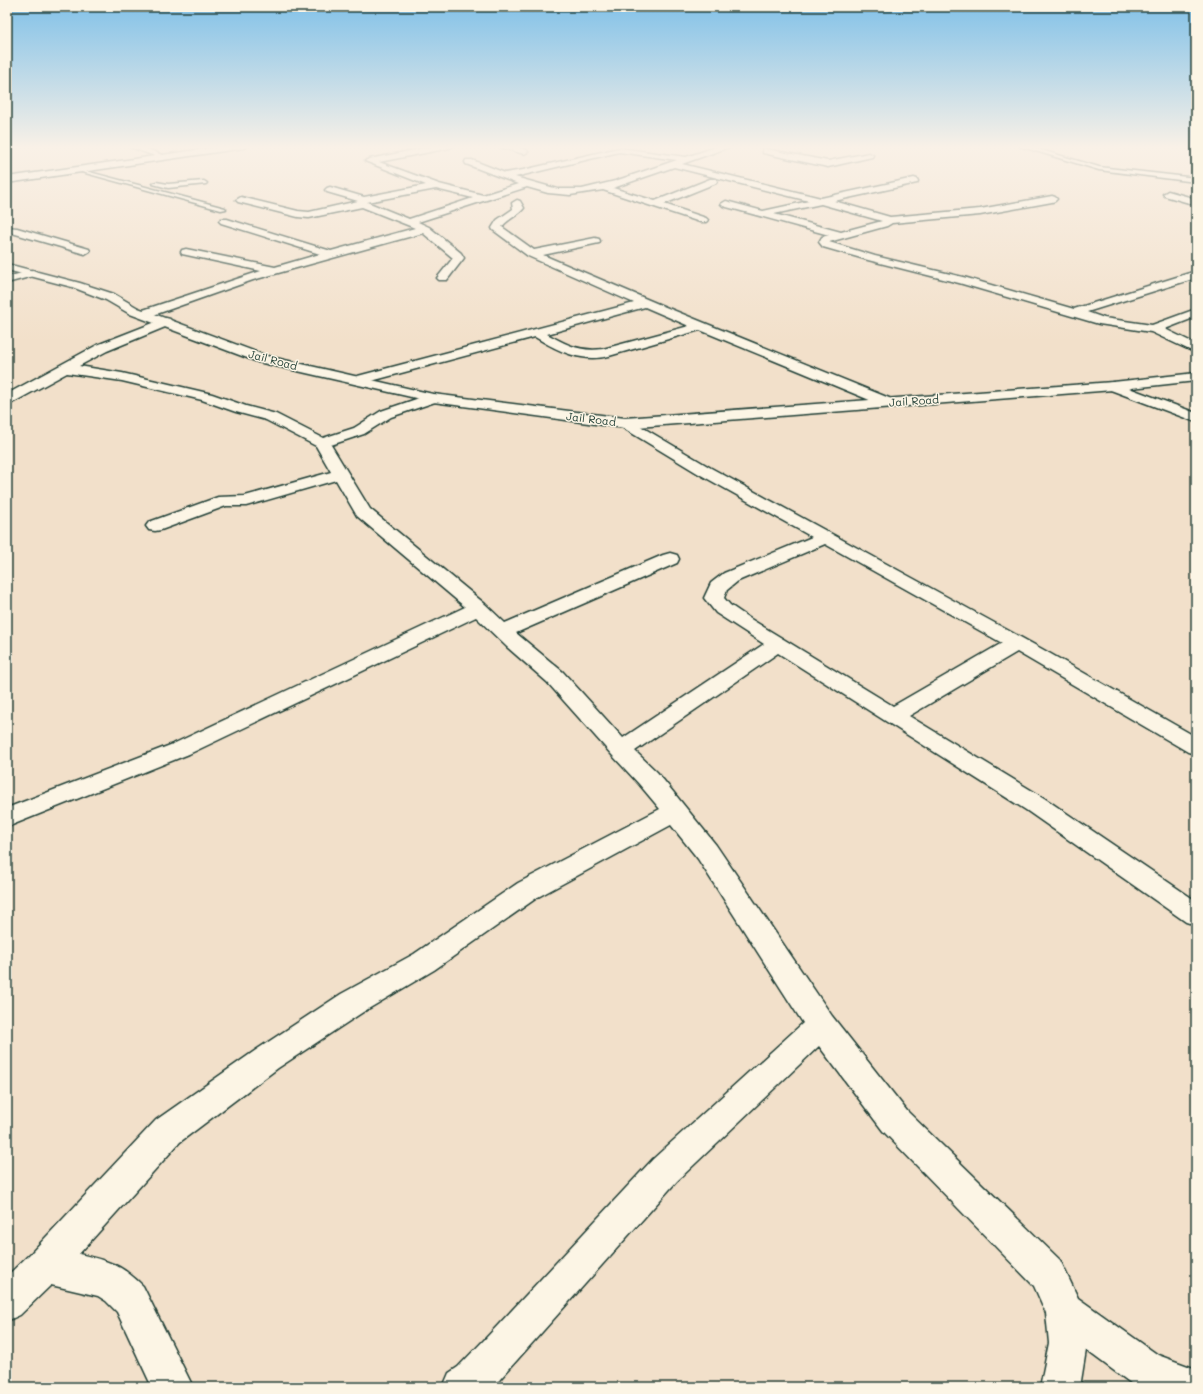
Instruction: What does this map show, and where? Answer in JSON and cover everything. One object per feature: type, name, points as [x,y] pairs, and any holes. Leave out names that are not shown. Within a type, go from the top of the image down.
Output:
[{"type":"street","points":[[286,211],[309,215],[326,211]]},
{"type":"street","points":[[384,211],[425,229],[457,255],[459,258],[443,278]]},
{"type":"street","points":[[409,222],[443,211]]},
{"type":"street","points":[[518,211],[517,213],[499,223],[497,228],[532,254],[889,403]]},
{"type":"street","points":[[677,211],[703,220]]},
{"type":"street","points":[[751,211],[840,235]]},
{"type":"street","points":[[762,214],[774,211]]},
{"type":"street","points":[[859,211],[890,220],[985,211]]},
{"type":"street","points":[[890,220],[883,224],[826,239],[824,242],[827,245],[872,258],[963,280],[1103,321],[1153,329],[1196,349]]},
{"type":"street","points":[[224,221],[330,254]]},
{"type":"street","points":[[144,314],[276,270],[425,229]]},
{"type":"street","points":[[7,230],[13,230],[85,251]]},
{"type":"street","points":[[532,254],[595,241]]},
{"type":"street","points":[[186,252],[276,270]]},
{"type":"street","name":"Jail Road","points":[[7,267],[76,285],[110,297],[134,311],[262,359],[433,398],[625,423],[1113,386],[1196,377]]},
{"type":"street","points":[[7,280],[33,273]]},
{"type":"street","points":[[1073,313],[1196,274]]},
{"type":"street","points":[[359,380],[647,303]]},
{"type":"street","points":[[1153,329],[1196,313]]},
{"type":"street","points":[[7,400],[45,381],[64,368],[102,348],[166,322]]},
{"type":"street","points":[[537,333],[567,351],[592,355],[702,326]]},
{"type":"street","points":[[64,368],[122,377],[207,397],[241,409],[271,417],[322,443],[363,512],[478,608],[502,632],[555,677],[620,750],[648,778],[707,852],[821,1025],[895,1121],[1047,1273],[1065,1310],[1068,1343],[1060,1387]]},
{"type":"street","points":[[1113,386],[1196,418]]},
{"type":"street","points":[[322,443],[359,431],[386,414],[433,398]]},
{"type":"street","points":[[625,423],[706,471],[1017,644],[1196,747]]},
{"type":"street","points":[[155,526],[224,501],[246,501],[340,474]]},
{"type":"street","points":[[825,538],[732,577],[718,586],[714,598],[723,609],[1035,804],[1196,915]]},
{"type":"street","points":[[502,632],[670,559]]},
{"type":"street","points":[[7,818],[181,748],[478,608]]},
{"type":"street","points":[[620,750],[778,644]]},
{"type":"street","points":[[893,716],[1017,644]]},
{"type":"street","points":[[7,1302],[45,1265],[168,1131],[267,1059],[352,1003],[424,962],[528,890],[675,812]]},
{"type":"street","points":[[463,1387],[472,1381],[500,1352],[664,1170],[821,1025]]},
{"type":"street","points":[[45,1265],[106,1279],[119,1288],[130,1299],[173,1387]]},
{"type":"street","points":[[1065,1310],[1146,1370],[1191,1387]]}]
